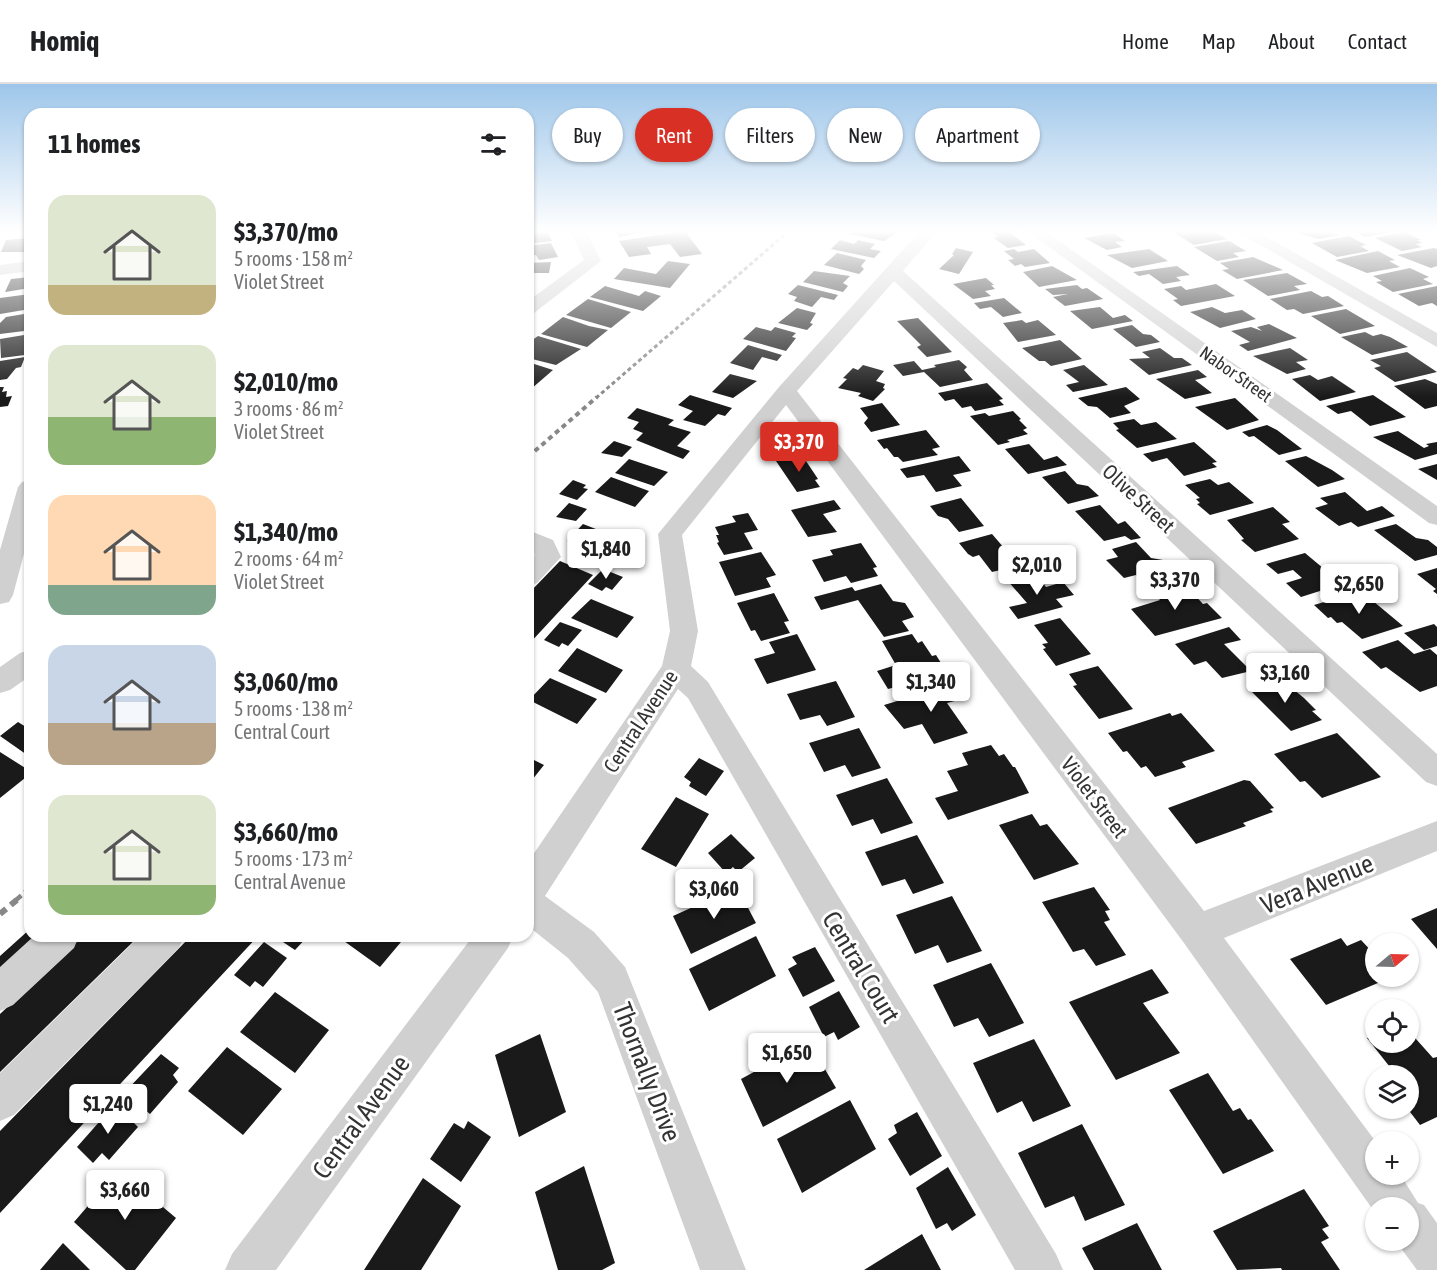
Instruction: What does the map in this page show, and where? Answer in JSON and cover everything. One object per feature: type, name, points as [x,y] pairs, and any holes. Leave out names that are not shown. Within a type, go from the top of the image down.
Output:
[{"type":"street","points":[[534,305],[559,286]]},
{"type":"street","name":"Central Avenue","points":[[534,882],[676,669],[684,631],[670,534],[786,391],[879,286]]},
{"type":"street","name":"Olive Street","points":[[910,286],[1437,773]]},
{"type":"street","name":"Nabor Street","points":[[1113,286],[1437,517]]},
{"type":"street","points":[[1341,286],[1437,341]]},
{"type":"street","name":"Violet Street","points":[[786,391],[1197,931],[1390,1197]]},
{"type":"street","points":[[0,595],[24,509]]},
{"type":"street","points":[[534,541],[544,546],[548,557],[534,571]]},
{"type":"street","points":[[0,682],[24,665]]},
{"type":"street","name":"Central Court","points":[[676,669],[698,690],[1040,1270]]},
{"type":"street","name":"Vera Avenue","points":[[1197,931],[1437,836]]},
{"type":"street","name":"Thornally Drive","points":[[534,909],[581,945],[612,980],[723,1270]]},
{"type":"street","points":[[0,992],[54,942]]},
{"type":"street","points":[[0,1101],[160,942]]},
{"type":"street","name":"Central Avenue","points":[[248,1270],[491,942]]},
{"type":"street","points":[[1419,1236],[1437,1260]]},
{"type":"building","points":[[8,286],[24,286],[24,289],[5,292]]},
{"type":"building","points":[[605,286],[639,296],[645,291],[661,296],[643,311],[590,297]]},
{"type":"building","points":[[797,286],[803,286],[838,295],[834,300],[821,297],[812,307],[794,301],[797,297],[788,294]]},
{"type":"building","points":[[820,286],[848,286],[843,292]]},
{"type":"building","points":[[956,286],[992,286],[995,289],[985,291],[991,296],[973,299]]},
{"type":"building","points":[[1079,286],[1082,289],[1087,288],[1103,299],[1065,306],[1053,297],[1068,294],[1053,295],[1045,289]]},
{"type":"building","points":[[1181,286],[1186,290],[1220,286],[1235,296],[1181,306],[1173,300],[1178,299],[1164,289]]},
{"type":"building","points":[[1253,286],[1295,286],[1300,290],[1268,296]]},
{"type":"building","points":[[1383,286],[1421,286],[1393,292]]},
{"type":"building","points":[[1437,286],[1437,306],[1432,303],[1419,306],[1398,294]]},
{"type":"building","points":[[1311,291],[1322,297],[1328,296],[1344,306],[1303,314],[1294,309],[1287,310],[1270,299]]},
{"type":"building","points":[[24,295],[24,310],[0,314],[0,298]]},
{"type":"building","points":[[1004,298],[1022,313],[1003,317],[991,307],[980,309],[974,303]]},
{"type":"building","points":[[588,299],[631,312],[611,328],[566,315]]},
{"type":"building","points":[[1100,307],[1113,318],[1125,315],[1133,321],[1092,329],[1070,311]]},
{"type":"building","points":[[1212,307],[1225,313],[1242,310],[1256,319],[1220,328],[1190,312]]},
{"type":"building","points":[[797,308],[816,313],[810,323],[813,324],[807,330],[778,323]]},
{"type":"building","points":[[1346,309],[1375,326],[1340,334],[1311,316]]},
{"type":"building","points":[[24,314],[24,331],[0,334],[0,323],[6,317]]},
{"type":"building","points":[[563,317],[608,330],[587,347],[541,334]]},
{"type":"building","points":[[918,318],[952,352],[927,357],[917,347],[921,345],[897,321]]},
{"type":"building","points":[[1022,320],[1026,323],[1038,320],[1056,335],[1018,342],[1003,323]]},
{"type":"building","points":[[1269,324],[1297,338],[1248,351],[1239,345],[1250,342],[1231,331],[1251,327],[1262,331],[1257,327]]},
{"type":"building","points":[[1132,325],[1143,334],[1151,335],[1160,342],[1136,347],[1113,329]]},
{"type":"building","points":[[756,327],[771,331],[775,327],[796,333],[792,337],[796,338],[786,351],[743,339]]},
{"type":"building","points":[[1365,332],[1373,336],[1381,334],[1390,337],[1408,347],[1372,355],[1341,337]]},
{"type":"building","points":[[24,335],[24,355],[1,358],[0,339]]},
{"type":"building","points":[[538,336],[581,349],[556,365],[534,360],[534,339]]},
{"type":"building","points":[[1060,340],[1082,359],[1051,366],[1045,361],[1039,361],[1022,348]]},
{"type":"building","points":[[748,345],[782,355],[777,361],[762,357],[753,370],[730,363]]},
{"type":"building","points":[[1160,348],[1174,358],[1182,358],[1192,365],[1149,375],[1129,359],[1150,358],[1142,352]]},
{"type":"building","points":[[1290,348],[1308,360],[1296,362],[1306,369],[1287,374],[1253,356]]},
{"type":"building","points":[[1407,352],[1437,372],[1395,382],[1374,368],[1381,366],[1370,360]]},
{"type":"building","points":[[24,357],[21,367],[16,368],[7,379],[0,380],[0,361]]},
{"type":"building","points":[[959,360],[967,367],[964,370],[973,380],[940,387],[924,372],[903,376],[893,365],[914,361],[922,370]]},
{"type":"building","points":[[534,364],[553,370],[534,386]]},
{"type":"building","points":[[863,365],[884,371],[876,381],[885,384],[883,388],[885,389],[873,401],[858,396],[861,393],[838,388],[847,379],[843,378],[853,368],[858,370]]},
{"type":"building","points":[[1084,365],[1108,385],[1073,392],[1066,385],[1079,382],[1063,370]]},
{"type":"building","points":[[1198,370],[1207,377],[1195,380],[1212,393],[1185,399],[1156,379]]},
{"type":"building","points":[[730,374],[757,381],[733,398],[712,392]]},
{"type":"building","points":[[1310,375],[1318,380],[1332,376],[1356,392],[1320,401],[1292,379]]},
{"type":"building","points":[[1425,379],[1437,384],[1437,406],[1425,409],[1394,386]]},
{"type":"building","points":[[987,383],[1003,399],[999,400],[1004,405],[975,411],[971,406],[962,408],[954,399],[945,401],[938,393]]},
{"type":"building","points":[[0,387],[4,387],[2,392],[7,391],[6,397],[12,396],[8,406],[0,407]]},
{"type":"building","points":[[1126,387],[1140,399],[1124,406],[1131,413],[1110,418],[1097,407],[1088,406],[1078,398]]},
{"type":"building","points":[[690,395],[732,408],[725,416],[718,414],[705,426],[683,420],[693,411],[678,405]]},
{"type":"building","points":[[1373,395],[1406,417],[1370,426],[1351,411],[1338,414],[1326,406]]},
{"type":"building","points":[[1235,398],[1259,420],[1227,430],[1195,407]]},
{"type":"building","points":[[882,403],[900,425],[871,432],[864,423],[868,418],[860,408]]},
{"type":"building","points":[[637,408],[674,420],[668,425],[691,432],[677,446],[690,451],[683,459],[636,440],[643,433],[633,429],[639,422],[627,418]]},
{"type":"building","points":[[1013,411],[1027,428],[1023,430],[1028,434],[998,445],[970,416],[985,413],[989,416]]},
{"type":"building","points":[[1134,419],[1141,425],[1156,422],[1177,439],[1137,448],[1116,430],[1119,429],[1113,423]]},
{"type":"building","points":[[1267,425],[1302,449],[1279,455],[1254,436],[1249,437],[1242,432]]},
{"type":"building","points":[[926,430],[940,447],[932,449],[938,455],[903,462],[898,457],[894,457],[887,448],[884,449],[877,440]]},
{"type":"building","points":[[1398,431],[1424,448],[1429,446],[1426,444],[1437,442],[1437,454],[1415,460],[1373,437]]},
{"type":"building","points":[[614,441],[632,447],[622,457],[601,453]]},
{"type":"building","points":[[1194,442],[1217,462],[1212,463],[1217,467],[1184,476],[1167,458],[1152,462],[1143,454]]},
{"type":"building","points":[[1029,444],[1044,460],[1057,456],[1067,465],[1028,474],[1005,449]]},
{"type":"building","points":[[802,455],[818,479],[815,480],[820,487],[797,492],[776,461]]},
{"type":"building","points":[[959,456],[971,471],[953,475],[962,486],[936,492],[924,475],[907,478],[900,469]]},
{"type":"building","points":[[1306,456],[1345,479],[1318,487],[1285,461]]},
{"type":"building","points":[[629,459],[668,472],[654,486],[615,473]]},
{"type":"building","points":[[1437,464],[1437,480],[1418,469]]},
{"type":"building","points":[[1065,471],[1077,484],[1088,486],[1099,496],[1068,504],[1042,477]]},
{"type":"building","points":[[611,477],[649,491],[635,507],[595,492]]},
{"type":"building","points":[[1210,479],[1218,485],[1229,482],[1254,503],[1210,515],[1197,504],[1200,503],[1196,499],[1200,498],[1185,485]]},
{"type":"building","points":[[573,480],[586,485],[583,488],[588,489],[577,500],[559,494]]},
{"type":"building","points":[[1345,492],[1367,511],[1382,506],[1395,516],[1358,527],[1351,522],[1339,526],[1315,508],[1328,504],[1320,498]]},
{"type":"building","points":[[961,498],[984,526],[959,532],[948,519],[938,516],[930,506]]},
{"type":"building","points":[[834,500],[841,509],[823,514],[837,532],[808,537],[791,510]]},
{"type":"building","points":[[569,503],[587,509],[576,521],[556,517]]},
{"type":"building","points":[[1100,505],[1118,524],[1125,521],[1141,538],[1131,540],[1125,536],[1104,541],[1075,511]]},
{"type":"building","points":[[1273,507],[1290,522],[1282,524],[1299,539],[1255,552],[1241,540],[1244,539],[1227,520]]},
{"type":"building","points":[[748,513],[758,530],[744,533],[753,549],[724,555],[717,543],[719,542],[716,535],[719,535],[715,527],[736,522],[732,516]]},
{"type":"building","points":[[583,524],[624,540],[608,557],[567,541]]},
{"type":"building","points":[[1396,524],[1416,538],[1428,540],[1437,547],[1437,555],[1415,561],[1374,530]]},
{"type":"building","points":[[992,534],[1011,556],[1031,551],[1039,561],[992,572],[979,555],[973,557],[968,554],[959,543]]},
{"type":"building","points":[[1136,542],[1151,558],[1163,560],[1177,573],[1143,582],[1136,575],[1124,578],[1106,560],[1118,557],[1112,549]]},
{"type":"building","points":[[861,543],[877,567],[873,568],[878,576],[851,583],[846,576],[824,582],[812,560],[833,555],[830,550]]},
{"type":"building","points":[[761,552],[776,575],[766,578],[771,587],[735,596],[719,562]]},
{"type":"building","points":[[1305,553],[1342,584],[1301,597],[1286,583],[1302,578],[1293,570],[1278,574],[1266,564]]},
{"type":"building","points":[[560,561],[593,575],[534,639],[534,588]]},
{"type":"building","points":[[1437,568],[1437,594],[1433,591],[1436,589],[1417,574]]},
{"type":"building","points":[[603,569],[623,577],[612,590],[606,587],[602,591],[588,584]]},
{"type":"building","points":[[1035,573],[1046,587],[1063,582],[1074,595],[1056,599],[1063,607],[1018,619],[1009,607],[1027,603],[1007,580]]},
{"type":"building","points":[[881,584],[893,601],[905,603],[914,617],[902,621],[909,631],[884,637],[858,600],[821,610],[814,597],[852,587],[855,591]]},
{"type":"building","points":[[1178,585],[1185,593],[1191,591],[1203,604],[1207,603],[1222,618],[1155,636],[1131,609],[1160,600],[1152,591]]},
{"type":"building","points":[[1361,591],[1403,626],[1362,639],[1342,622],[1337,623],[1331,617],[1328,618],[1314,605]]},
{"type":"building","points":[[774,593],[789,621],[784,622],[790,633],[761,641],[755,630],[751,631],[737,603]]},
{"type":"building","points":[[591,599],[634,617],[617,638],[571,618]]},
{"type":"building","points":[[1060,618],[1091,654],[1056,666],[1043,649],[1046,648],[1042,644],[1048,643],[1034,625]]},
{"type":"building","points":[[560,622],[582,630],[568,646],[562,643],[559,647],[544,640]]},
{"type":"building","points":[[1434,624],[1437,627],[1437,646],[1424,650],[1404,633]]},
{"type":"building","points":[[1229,627],[1241,640],[1224,644],[1251,671],[1222,678],[1206,661],[1194,665],[1175,644]]},
{"type":"building","points":[[797,634],[816,670],[767,684],[754,659],[775,653],[769,642]]},
{"type":"building","points":[[912,634],[918,643],[922,641],[932,656],[936,655],[946,671],[935,673],[937,676],[888,689],[877,671],[896,665],[882,641]]},
{"type":"building","points":[[1398,640],[1414,654],[1430,649],[1437,655],[1437,686],[1420,692],[1386,667],[1381,669],[1362,652]]},
{"type":"building","points":[[577,648],[623,670],[606,693],[558,671]]},
{"type":"building","points":[[1098,666],[1133,709],[1099,719],[1073,686],[1077,685],[1069,674]]},
{"type":"building","points":[[550,678],[597,699],[577,724],[534,702],[534,695]]},
{"type":"building","points":[[1275,678],[1288,691],[1293,689],[1304,698],[1316,710],[1312,711],[1322,720],[1291,731],[1247,687]]},
{"type":"building","points":[[836,681],[855,717],[827,726],[820,715],[800,720],[787,694]]},
{"type":"building","points":[[957,683],[966,698],[947,703],[968,733],[934,744],[922,724],[904,729],[884,705]]},
{"type":"building","points":[[1170,713],[1172,716],[1181,713],[1215,751],[1182,762],[1186,767],[1155,777],[1146,766],[1141,768],[1127,751],[1123,752],[1108,733]]},
{"type":"building","points":[[18,722],[24,726],[24,753],[0,736]]},
{"type":"building","points":[[859,728],[881,768],[852,777],[845,765],[824,772],[809,743]]},
{"type":"building","points":[[1337,733],[1381,777],[1322,798],[1305,781],[1300,782],[1274,754]]},
{"type":"building","points":[[991,745],[999,756],[1004,754],[1015,767],[1029,793],[948,820],[935,798],[958,791],[947,771],[968,765],[962,753]]},
{"type":"building","points":[[0,752],[24,767],[24,779],[0,798]]},
{"type":"building","points":[[699,758],[724,771],[706,796],[689,786],[691,782],[684,777]]},
{"type":"building","points":[[534,760],[544,765],[534,778]]},
{"type":"building","points":[[887,778],[913,823],[881,834],[873,819],[852,826],[836,795]]},
{"type":"building","points":[[1244,780],[1250,781],[1274,808],[1270,809],[1273,812],[1243,823],[1246,826],[1196,844],[1168,808]]},
{"type":"building","points":[[676,797],[709,814],[676,867],[641,849]]},
{"type":"building","points":[[1032,814],[1040,826],[1047,824],[1079,864],[1034,880],[999,825]]},
{"type":"building","points":[[731,834],[755,858],[738,872],[733,867],[726,873],[708,853]]},
{"type":"building","points":[[917,835],[944,883],[913,894],[905,879],[882,886],[865,852]]},
{"type":"building","points":[[737,887],[756,923],[691,954],[673,916]]},
{"type":"building","points":[[1094,887],[1110,910],[1105,911],[1110,920],[1104,922],[1126,955],[1096,966],[1084,949],[1073,952],[1042,902]]},
{"type":"building","points":[[952,896],[982,951],[947,963],[938,945],[915,954],[896,915]]},
{"type":"building","points":[[1437,908],[1437,949],[1411,919]]},
{"type":"building","points":[[24,934],[24,942],[37,942],[0,976],[0,956]]},
{"type":"building","points":[[756,936],[776,976],[709,1011],[689,969]]},
{"type":"building","points":[[1341,938],[1347,946],[1361,940],[1365,944],[1365,987],[1368,987],[1326,1005],[1290,959]]},
{"type":"building","points":[[77,942],[133,942],[0,1072],[0,1014]]},
{"type":"building","points":[[185,942],[252,942],[0,1213],[0,1131]]},
{"type":"building","points":[[264,942],[287,958],[263,987],[255,981],[250,987],[234,975]]},
{"type":"building","points":[[283,942],[302,942],[295,950]]},
{"type":"building","points":[[345,942],[401,942],[380,967]]},
{"type":"building","points":[[815,947],[835,981],[803,997],[788,969],[797,964],[792,957]]},
{"type":"building","points":[[991,963],[1024,1023],[989,1037],[978,1018],[954,1027],[933,985]]},
{"type":"building","points":[[1152,969],[1169,993],[1143,1003],[1180,1053],[1116,1080],[1069,1002]]},
{"type":"building","points":[[839,991],[860,1027],[838,1040],[834,1032],[824,1037],[809,1007]]},
{"type":"building","points":[[275,992],[329,1030],[295,1073],[240,1032]]},
{"type":"building","points":[[540,1034],[566,1112],[519,1137],[495,1055]]},
{"type":"building","points":[[1034,1039],[1071,1106],[1033,1122],[1022,1101],[997,1113],[973,1063]]},
{"type":"building","points":[[809,1042],[836,1088],[763,1127],[741,1079]]},
{"type":"building","points":[[1419,1042],[1433,1058],[1437,1057],[1437,1117],[1420,1125],[1415,1119],[1419,1119],[1419,1065],[1388,1065],[1379,1053],[1419,1053]]},
{"type":"building","points":[[227,1047],[282,1089],[243,1135],[188,1091]]},
{"type":"building","points":[[161,1054],[179,1068],[173,1075],[178,1082],[150,1114],[124,1093]]},
{"type":"building","points":[[1208,1073],[1233,1111],[1240,1108],[1248,1120],[1251,1119],[1274,1151],[1223,1174],[1169,1090]]},
{"type":"building","points":[[850,1100],[876,1149],[802,1193],[777,1139]]},
{"type":"building","points":[[115,1104],[138,1127],[109,1160],[102,1153],[93,1163],[77,1147]]},
{"type":"building","points":[[917,1112],[942,1156],[910,1176],[888,1139],[897,1133],[894,1125]]},
{"type":"building","points":[[468,1121],[491,1137],[461,1182],[430,1159],[454,1123],[464,1129]]},
{"type":"building","points":[[1082,1124],[1125,1205],[1085,1221],[1074,1196],[1045,1208],[1018,1153]]},
{"type":"building","points":[[584,1166],[615,1263],[602,1270],[558,1270],[535,1192]]},
{"type":"building","points":[[948,1167],[976,1215],[952,1231],[947,1223],[936,1229],[916,1188]]},
{"type":"building","points":[[119,1170],[176,1218],[135,1270],[126,1270],[74,1222]]},
{"type":"building","points":[[423,1178],[461,1206],[421,1270],[364,1270]]},
{"type":"building","points":[[1304,1189],[1329,1226],[1322,1229],[1329,1238],[1321,1242],[1340,1270],[1282,1270],[1281,1268],[1237,1270],[1213,1231]]},
{"type":"building","points":[[1137,1223],[1162,1270],[1094,1270],[1082,1248]]},
{"type":"building","points":[[922,1234],[941,1270],[864,1270]]},
{"type":"building","points":[[63,1243],[90,1270],[40,1270]]},
{"type":"railway","points":[[596,398],[725,286]]},
{"type":"railway","points":[[534,452],[597,397]]},
{"type":"railway","points":[[16,900],[24,893]]},
{"type":"railway","points":[[0,914],[18,899]]}]
